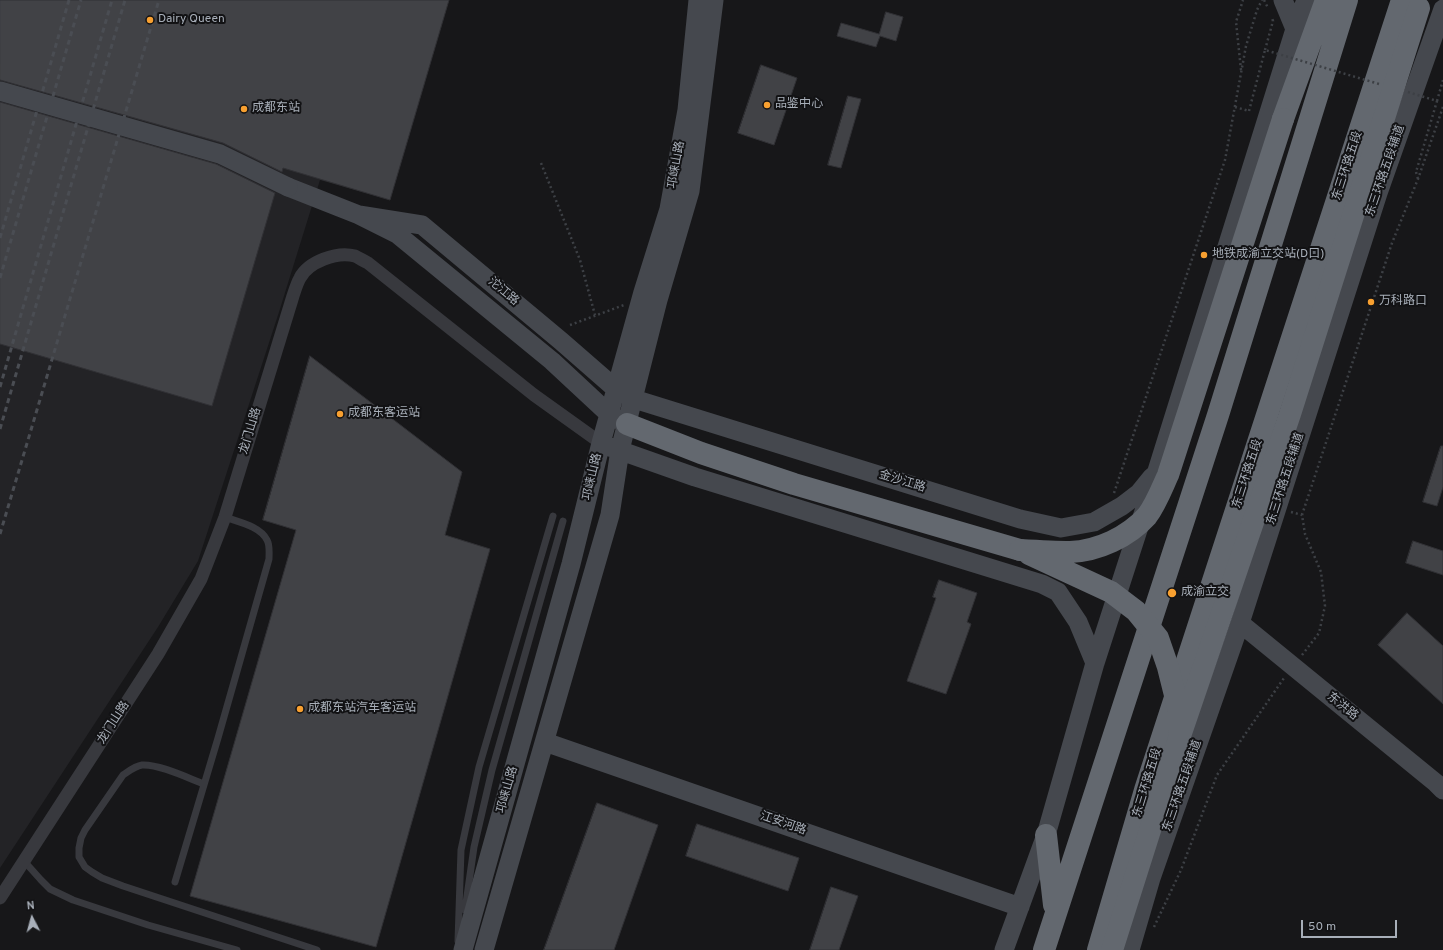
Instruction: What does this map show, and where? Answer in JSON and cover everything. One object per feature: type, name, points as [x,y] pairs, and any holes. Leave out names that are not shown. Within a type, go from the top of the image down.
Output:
[{"type":"highway","points":[[1020,550],[1071,552],[1090,549],[1109,543],[1132,528],[1147,515],[1160,494],[1168,475],[1283,119],[1326,0]]},
{"type":"highway","points":[[1044,950],[1054,913],[1215,422],[1347,0]]},
{"type":"highway","name":"东三环路五段","points":[[1098,950],[1148,782],[1402,0]]},
{"type":"highway","points":[[1112,950],[1179,739],[1290,414],[1422,0]]},
{"type":"highway","points":[[618,419],[701,453],[794,484],[1020,550],[1111,592],[1136,611],[1158,638],[1168,667],[1179,711],[1179,739]]},
{"type":"highway","points":[[1046,835],[1054,913]]},
{"type":"street","name":"邛崃山路","points":[[484,950],[610,515],[620,450],[616,389],[643,292],[669,209],[687,110],[698,0]]},
{"type":"street","name":"邛崃山路","points":[[460,950],[569,572],[587,505],[601,443],[634,399],[658,300],[690,191],[714,0]]},
{"type":"street","points":[[1283,0],[1295,29]]},
{"type":"street","points":[[1004,950],[1046,835],[1094,663],[1157,471],[1295,29],[1306,0]]},
{"type":"street","name":"东三环路五段辅道","points":[[1130,950],[1151,878],[1240,623],[1378,193],[1443,8]]},
{"type":"street","points":[[0,91],[220,154],[288,187],[360,215],[397,234],[552,361],[618,419]]},
{"type":"street","points":[[0,104],[288,187]]},
{"type":"street","name":"沱江路","points":[[360,215],[422,225],[562,341],[616,389],[634,399]]},
{"type":"street","name":"龙门山路","points":[[0,898],[158,654],[201,579],[225,517],[293,296],[300,278],[311,265],[325,259],[340,256],[354,256],[368,263],[534,395],[601,443]]},
{"type":"street","name":"金沙江路","points":[[634,399],[1020,520],[1061,528],[1094,522],[1107,515],[1139,493],[1157,471]]},
{"type":"street","points":[[601,443],[695,478],[1042,584],[1058,592],[1078,622],[1094,663]]},
{"type":"street","name":"东洪路","points":[[1240,623],[1443,790]]},
{"type":"street","name":"江安河路","points":[[545,742],[1020,907]]},
{"type":"lane","points":[[460,950],[461,850],[478,766],[553,516]]},
{"type":"lane","points":[[175,882],[269,559],[267,540],[260,532],[225,517]]},
{"type":"lane","points":[[460,950],[474,848],[492,770],[563,521]]},
{"type":"lane","points":[[204,784],[152,766],[141,765],[131,769],[123,775],[81,838],[79,857],[85,867],[102,878],[123,886],[316,950]]},
{"type":"lane","points":[[24,861],[50,889],[73,900],[148,925],[237,950]]},
{"type":"path","points":[[1242,75],[1236,22],[1243,0]]},
{"type":"path","points":[[1107,515],[1224,160],[1242,75],[1246,46],[1257,10],[1262,0]]},
{"type":"path","points":[[1235,107],[1249,111],[1273,21]]},
{"type":"path","points":[[1265,50],[1385,85]]},
{"type":"path","points":[[1418,179],[1416,172],[1443,80]]},
{"type":"path","points":[[1407,92],[1437,101]]},
{"type":"path","points":[[1153,931],[1181,870],[1217,775],[1292,666],[1319,633],[1325,606],[1321,572],[1305,534],[1302,515],[1390,251],[1418,179],[1443,107]]},
{"type":"path","points":[[541,163],[580,260],[596,315]]},
{"type":"path","points":[[570,325],[626,304]]},
{"type":"shaded area","points":[[0,0],[449,0],[390,200],[320,180],[279,312],[198,561],[158,627],[0,868]]},
{"type":"building","name":"成都东站","points":[[0,0],[449,0],[390,200],[283,168],[282,172],[223,143],[0,80]]},
{"type":"building","points":[[886,12],[903,17],[896,41],[880,36],[876,47],[837,36],[841,23],[879,34]]},
{"type":"building","name":"品鉴中心","points":[[761,65],[797,78],[774,145],[738,133]]},
{"type":"building","points":[[848,96],[861,99],[841,168],[828,165]]},
{"type":"building","points":[[0,102],[216,164],[275,193],[212,406],[0,344]]},
{"type":"building","points":[[310,356],[462,472],[445,535],[490,549],[376,947],[190,896],[296,530],[263,520]]},
{"type":"building","points":[[1441,446],[1443,446],[1443,487],[1437,506],[1423,502]]},
{"type":"building","points":[[1413,541],[1443,551],[1443,575],[1406,563]]},
{"type":"building","points":[[939,580],[977,593],[967,622],[971,624],[946,694],[907,681],[936,598],[933,597]]},
{"type":"building","points":[[1407,613],[1443,646],[1443,704],[1378,645]]},
{"type":"building","points":[[597,803],[658,825],[614,950],[544,950]]},
{"type":"building","points":[[697,824],[799,858],[788,891],[686,856]]},
{"type":"building","points":[[831,887],[858,896],[839,950],[810,950]]},
{"type":"railway","points":[[0,238],[69,0]]},
{"type":"railway","points":[[0,278],[81,0]]},
{"type":"railway","points":[[0,387],[112,0]]},
{"type":"railway","points":[[0,429],[125,0]]},
{"type":"railway","points":[[0,534],[159,0]]},
{"type":"place","name":"Dairy Queen","points":[[150,20]]},
{"type":"place","name":"品鉴中心","points":[[767,105]]},
{"type":"place","name":"成都东站","points":[[244,109]]},
{"type":"place","name":"地铁成渝立交站(D口)","points":[[1204,255]]},
{"type":"place","name":"万科路口","points":[[1371,302]]},
{"type":"place","name":"成都东客运站","points":[[340,414]]},
{"type":"place","name":"成渝立交","points":[[1172,593]]},
{"type":"place","name":"成都东站汽车客运站","points":[[300,709]]}]
